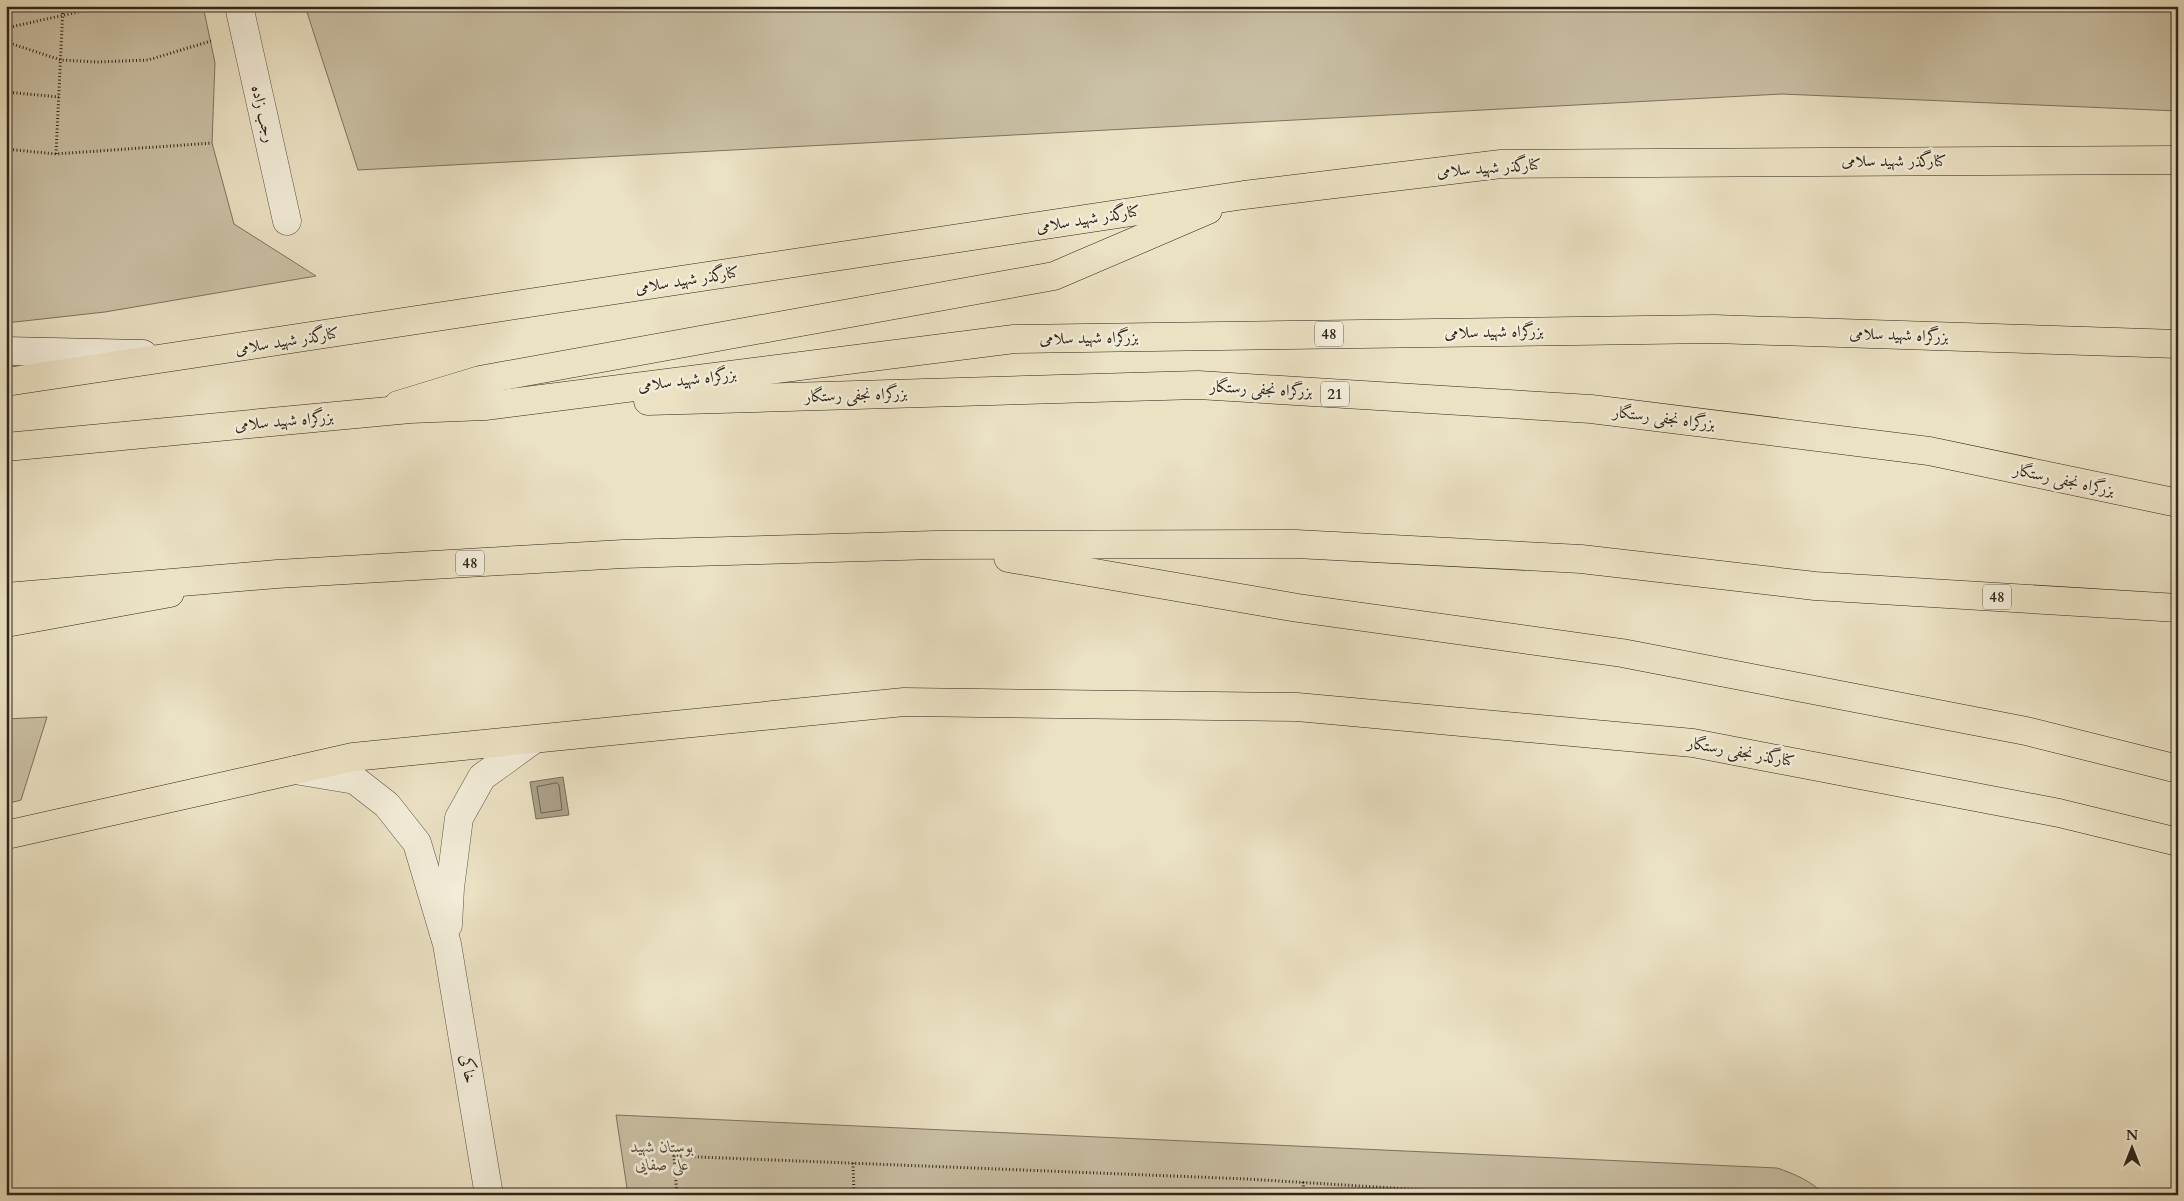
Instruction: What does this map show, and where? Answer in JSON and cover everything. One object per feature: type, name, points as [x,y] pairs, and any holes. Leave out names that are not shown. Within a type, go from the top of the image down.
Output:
[{"type":"main road","name":"کنارگذر شهید سلامی","points":[[6,382],[1244,195],[1501,164],[2178,160]]},
{"type":"main road","points":[[373,412],[480,380],[1054,276],[1244,195]]},
{"type":"main road","name":"بزرگراه شهید سلامی","points":[[6,447],[373,412],[485,406],[1014,339],[1714,329],[2178,344]]},
{"type":"main road","name":"بزرگراه نجفی رستگار","points":[[485,406],[1208,386],[1591,409],[1929,452],[2178,503]]},
{"type":"main road","name":"48","points":[[6,598],[277,574],[623,554],[935,545],[1296,544],[1581,559],[1815,586],[2178,608]]},
{"type":"main road","points":[[935,545],[1298,608],[1622,653],[2026,731],[2178,769]]},
{"type":"main road","points":[[6,623],[277,574]]},
{"type":"main road","name":"کنارگذر نجفی رستگار","points":[[6,835],[352,757],[904,702],[1297,707],[1693,743],[2059,813],[2178,842]]},
{"type":"street","name":"رجب زاده","points":[[239,6],[287,221]]},
{"type":"street","points":[[6,351],[194,355]]},
{"type":"street","points":[[446,944],[450,888],[459,818],[482,777],[533,740]]},
{"type":"street","points":[[295,770],[355,780],[387,805],[416,843],[446,944]]},
{"type":"street","name":"خاکی","points":[[446,944],[488,1195]]},
{"type":"path","points":[[56,154],[63,6]]},
{"type":"path","points":[[6,28],[105,6]]},
{"type":"path","points":[[6,42],[61,60],[97,62],[148,60],[211,41]]},
{"type":"path","points":[[6,92],[58,97]]},
{"type":"path","points":[[6,149],[56,154],[212,143]]},
{"type":"path","points":[[677,1195],[674,1156],[1303,1182],[1505,1195]]},
{"type":"path","points":[[853,1163],[854,1195]]},
{"type":"path","points":[[1303,1182],[1304,1195]]},
{"type":"green space","points":[[6,6],[203,6],[215,63],[212,143],[234,224],[316,276],[105,312],[6,323]]},
{"type":"green space","points":[[305,6],[2178,6],[2178,111],[1782,94],[358,170]]},
{"type":"green space","points":[[47,717],[21,800],[6,804],[6,719]]},
{"type":"green space","name":"بوستان شهید علی صفایی","points":[[616,1115],[1777,1168],[1802,1178],[1825,1195],[628,1195]]},
{"type":"water","points":[[563,777],[569,815],[536,819],[530,782]]}]
